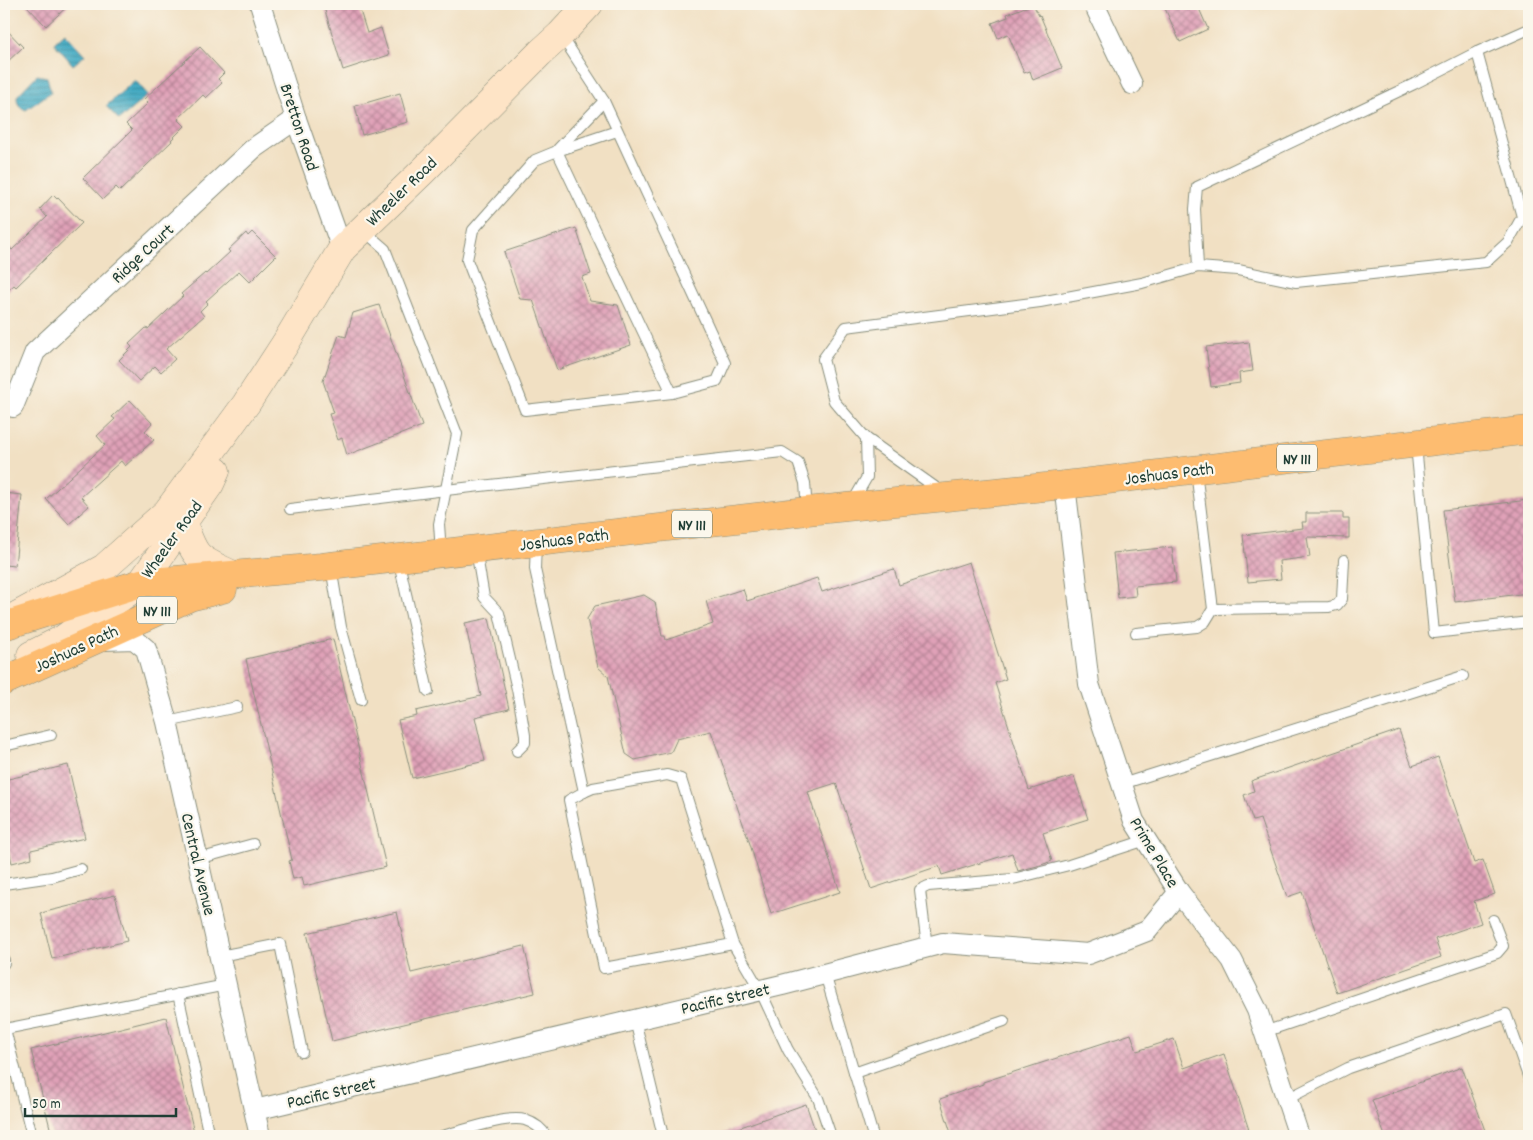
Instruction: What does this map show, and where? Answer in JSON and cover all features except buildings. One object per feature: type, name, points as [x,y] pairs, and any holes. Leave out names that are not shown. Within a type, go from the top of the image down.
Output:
[{"type":"main road","name":"Wheeler Road","points":[[4,624],[104,568],[167,512],[246,404],[285,344],[342,249],[422,172],[589,4]]},
{"type":"main road","name":"Wheeler Road","points":[[4,669],[63,639],[141,583],[210,484],[246,404]]},
{"type":"main road","name":"Joshuas Path","points":[[4,624],[141,583],[326,567],[807,511],[1066,485],[1529,430]]},
{"type":"main road","points":[[183,523],[192,548],[198,556],[233,575]]},
{"type":"main road","name":"Joshuas Path","points":[[4,681],[190,597],[326,567]]},
{"type":"street","name":"Bretton Road","points":[[260,4],[296,119],[342,249]]},
{"type":"street","points":[[1094,4],[1132,84]]},
{"type":"street","name":"Ridge Court","points":[[13,407],[34,352],[254,148],[296,119]]},
{"type":"street","name":"Prime Place","points":[[1066,485],[1089,684],[1134,821],[1179,892],[1232,960],[1257,1010],[1299,1136]]},
{"type":"street","name":"Central Avenue","points":[[93,640],[134,639],[146,649],[167,722],[260,1136]]},
{"type":"street","name":"Pacific Street","points":[[255,1110],[760,990],[943,943],[1088,954],[1147,931],[1179,892]]},
{"type":"lane","points":[[1198,267],[1195,210],[1197,186],[1529,29]]},
{"type":"lane","points":[[560,34],[604,100],[725,363],[717,381],[672,393],[524,410],[467,260],[473,230],[535,160],[557,150],[617,131]]},
{"type":"lane","points":[[949,497],[866,438],[834,401],[824,359],[846,327],[1040,302],[1142,283],[1198,267],[1238,270],[1296,282],[1486,262],[1508,242],[1522,217],[1477,52]]},
{"type":"lane","points":[[557,150],[604,100]]},
{"type":"lane","points":[[557,150],[672,393]]},
{"type":"lane","points":[[362,229],[385,249],[458,434],[439,524],[441,553]]},
{"type":"lane","points":[[849,507],[867,477],[866,438]]},
{"type":"lane","points":[[1416,444],[1434,633],[1529,622]]},
{"type":"lane","points":[[290,509],[782,452],[798,462],[805,483],[807,511]]},
{"type":"lane","points":[[1136,633],[1197,627],[1205,622],[1213,609],[1196,470]]},
{"type":"lane","points":[[536,542],[534,569],[584,792]]},
{"type":"lane","points":[[476,549],[484,597],[499,613],[517,689],[525,735],[525,743],[517,751]]},
{"type":"lane","points":[[398,558],[428,691]]},
{"type":"lane","points":[[1213,609],[1329,607],[1337,604],[1342,599],[1344,560]]},
{"type":"lane","points":[[326,567],[361,700]]},
{"type":"lane","points":[[1122,784],[1463,676]]},
{"type":"lane","points":[[167,722],[237,707]]},
{"type":"lane","points":[[4,746],[51,735]]},
{"type":"lane","points":[[733,944],[604,968],[569,800],[593,788],[668,775],[681,779],[733,944],[760,990],[788,1050],[818,1098],[831,1136]]},
{"type":"lane","points":[[927,947],[920,890],[928,886],[1013,879],[1069,865],[1146,840]]},
{"type":"lane","points":[[198,859],[253,844]]},
{"type":"lane","points":[[4,884],[52,877],[81,869]]},
{"type":"lane","points":[[1264,1032],[1497,953],[1502,946],[1493,920]]},
{"type":"lane","points":[[220,956],[280,944],[302,1052]]},
{"type":"lane","points":[[825,974],[873,1136]]},
{"type":"lane","points":[[32,1136],[5,1029],[226,985]]},
{"type":"lane","points":[[178,994],[209,1136]]},
{"type":"lane","points":[[1287,1099],[1348,1068],[1506,1014],[1529,1079]]},
{"type":"lane","points":[[635,1020],[663,1136]]},
{"type":"lane","points":[[854,1073],[1004,1021]]},
{"type":"lane","points":[[442,1136],[508,1119],[525,1120],[541,1128],[546,1136]]},
{"type":"water","points":[[65,33],[85,55],[73,65],[54,43]]},
{"type":"water","points":[[37,75],[47,77],[51,92],[26,110],[19,105],[17,96]]},
{"type":"water","points":[[135,80],[148,95],[119,120],[106,106]]}]
